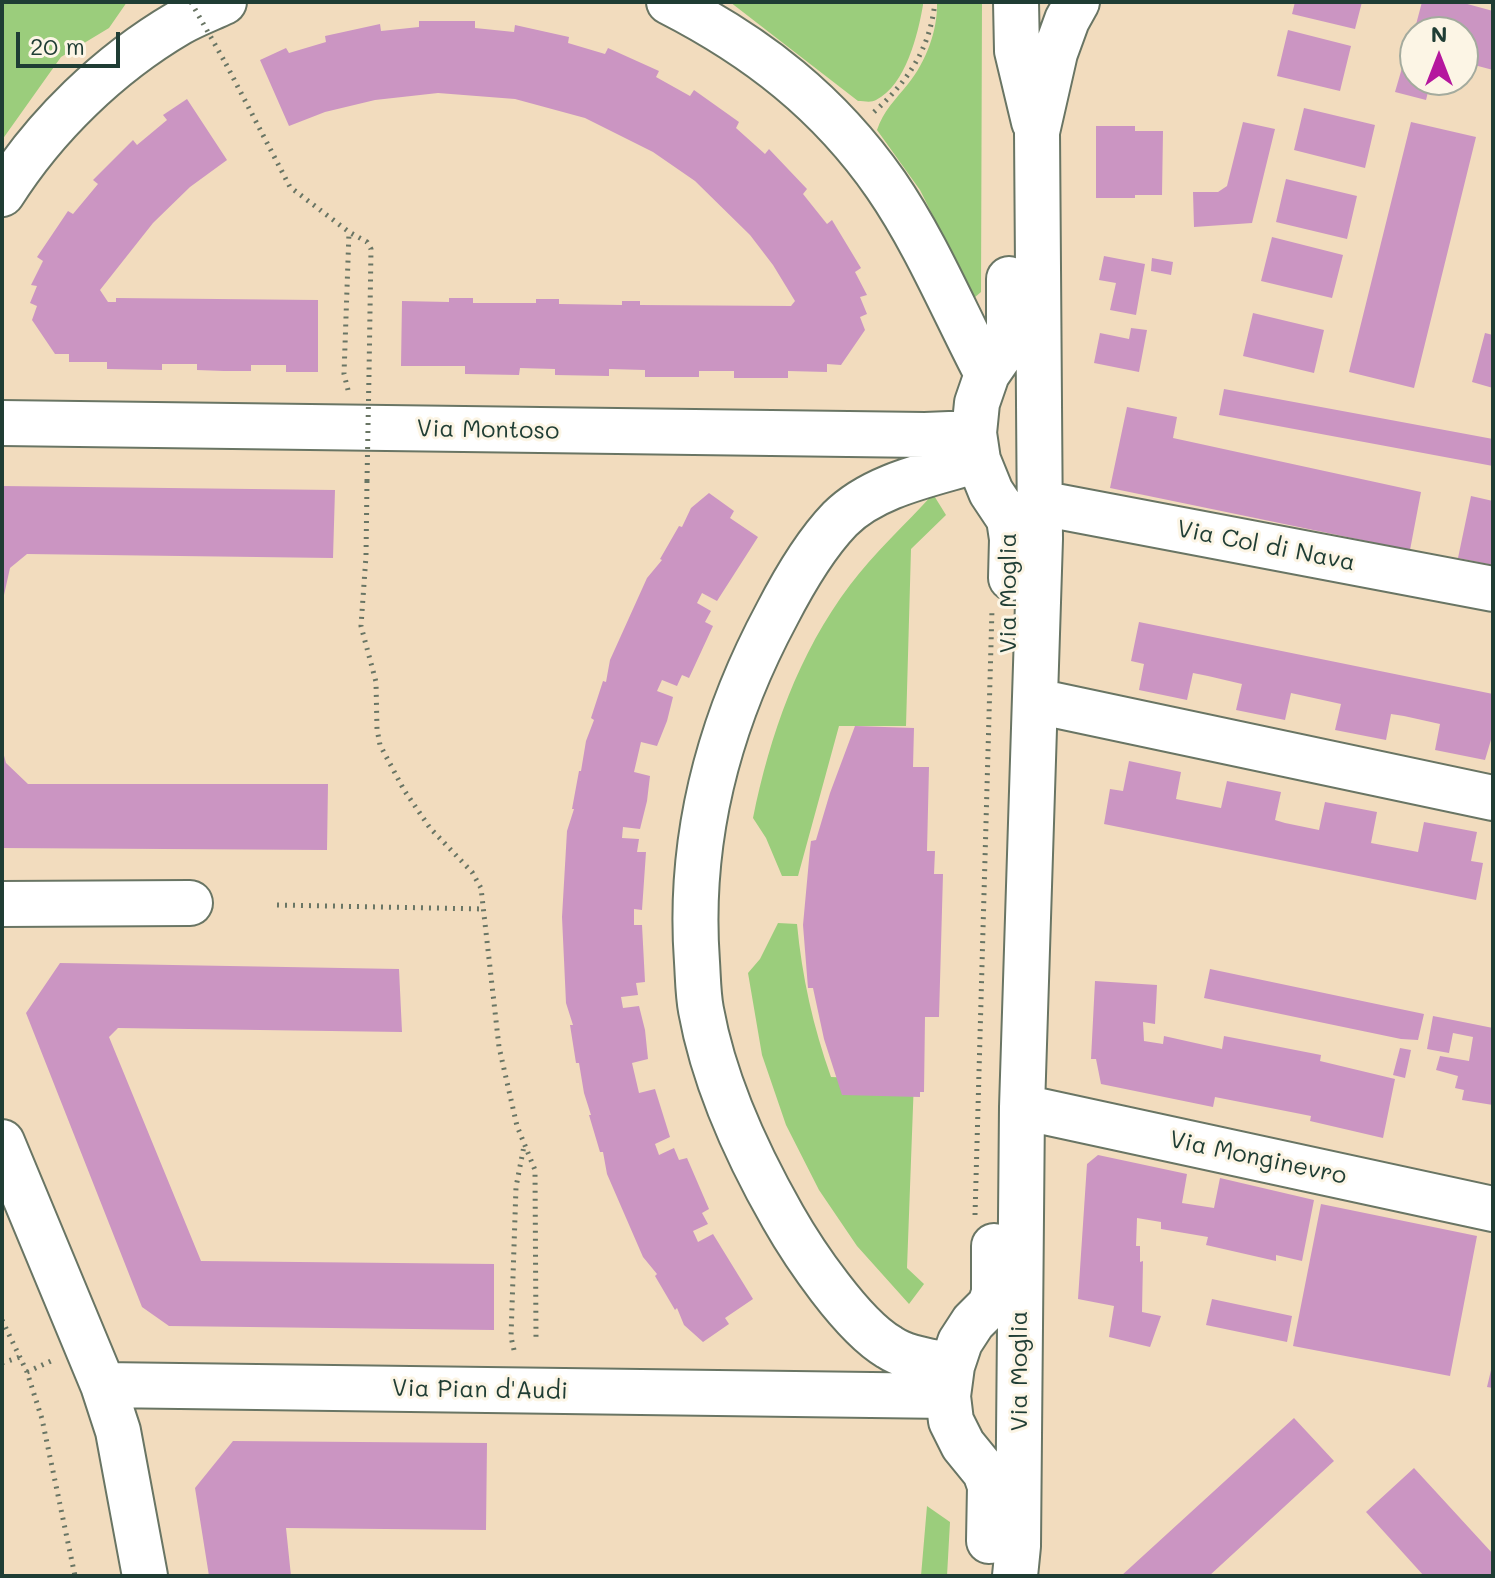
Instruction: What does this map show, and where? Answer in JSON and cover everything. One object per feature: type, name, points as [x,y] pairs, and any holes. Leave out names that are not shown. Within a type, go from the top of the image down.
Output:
[{"type":"street","points":[[2,194],[45,136],[90,91],[133,54],[168,31],[224,2]]},
{"type":"street","points":[[669,2],[756,52],[803,90],[847,135],[900,209],[987,374]]},
{"type":"street","name":"Via Moglia","points":[[1016,2],[1017,51],[1037,132]]},
{"type":"street","name":"Via Moglia","points":[[1015,1576],[1018,1546],[1022,1107],[1040,503],[1037,132],[1055,53],[1077,2]]},
{"type":"street","name":"Via Moglia","points":[[1032,818],[1007,697],[1012,539],[1009,519],[991,492],[976,447],[977,403],[987,374],[1005,348],[1009,333],[1008,255],[1037,196]]},
{"type":"street","name":"Via Montoso","points":[[2,423],[925,435],[976,447]]},
{"type":"street","points":[[976,447],[928,475],[876,495],[841,518],[798,574],[751,662],[721,740],[698,848],[694,921],[700,1009],[739,1129],[765,1186],[795,1238],[861,1323],[887,1346],[950,1381],[951,1421],[963,1445],[985,1472],[990,1486],[989,1554],[1003,1576]]},
{"type":"street","name":"Via Col di Nava","points":[[1040,503],[1493,589]]},
{"type":"street","points":[[1036,701],[1493,798]]},
{"type":"street","points":[[2,904],[190,903]]},
{"type":"street","name":"Via Monginevro","points":[[1022,1107],[1493,1209]]},
{"type":"street","points":[[2,1142],[103,1385],[118,1431],[145,1576]]},
{"type":"street","name":"Via Moglia","points":[[950,1381],[960,1342],[973,1322],[990,1305],[994,1293],[995,1225],[1021,1165]]},
{"type":"street","points":[[856,1395],[865,1362],[866,1344],[861,1323]]},
{"type":"street","name":"Via Pian d'Audi","points":[[103,1385],[856,1395],[950,1381]]},
{"type":"path","points":[[191,2],[290,187],[367,242],[371,249],[366,556],[361,626],[376,682],[380,745],[404,790],[430,828],[472,872],[481,888],[499,1047],[517,1126],[535,1170],[536,1337]]},
{"type":"path","points":[[864,120],[908,77],[921,56],[935,2]]},
{"type":"path","points":[[344,374],[349,232]]},
{"type":"path","points":[[975,1222],[992,602]]},
{"type":"path","points":[[277,905],[485,909]]},
{"type":"path","points":[[511,1337],[516,1187],[524,1145]]},
{"type":"path","points":[[2,1320],[20,1357],[42,1419],[75,1576]]},
{"type":"path","points":[[2,1363],[20,1357]]},
{"type":"green space","points":[[2,2],[127,2],[109,28],[61,57],[2,140]]},
{"type":"green space","points":[[730,2],[923,2],[923,5],[914,44],[903,71],[886,93],[867,102],[858,101]]},
{"type":"green space","points":[[937,2],[982,2],[981,292],[974,298],[920,190],[877,130],[886,111],[925,56],[933,34]]},
{"type":"green space","points":[[933,494],[946,515],[911,549],[906,726],[839,726],[798,876],[782,876],[766,838],[753,818],[768,756],[788,696],[815,639],[850,585]]},
{"type":"green space","points":[[778,923],[797,924],[809,1001],[831,1077],[914,1080],[907,1268],[924,1284],[909,1304],[857,1246],[819,1190],[786,1125],[762,1055],[748,973],[760,959]]},
{"type":"green space","points":[[927,1506],[950,1522],[947,1576],[921,1576]]},
{"type":"building","points":[[1295,2],[1362,2],[1355,29],[1292,14]]},
{"type":"building","points":[[1422,2],[1460,2],[1493,11],[1493,70],[1479,66],[1479,16],[1418,16]]},
{"type":"building","points":[[419,21],[475,21],[475,28],[514,32],[515,25],[569,37],[568,43],[605,54],[608,48],[659,71],[656,77],[690,96],[694,90],[739,122],[736,128],[765,154],[769,149],[807,189],[803,194],[827,224],[832,220],[861,268],[855,272],[867,295],[860,297],[867,314],[860,317],[865,330],[841,365],[827,364],[827,372],[788,371],[788,378],[734,378],[734,371],[699,371],[699,377],[645,377],[645,370],[609,369],[609,376],[555,375],[555,369],[520,368],[519,375],[465,374],[465,366],[401,366],[402,301],[449,302],[449,298],[473,298],[473,303],[536,303],[536,299],[559,299],[559,304],[622,305],[622,301],[640,301],[640,305],[791,306],[795,301],[750,235],[695,181],[653,152],[585,118],[515,99],[438,93],[375,100],[325,112],[289,126],[260,60],[286,48],[289,53],[326,42],[325,36],[380,24],[381,31],[419,27]]},
{"type":"building","points":[[1288,30],[1351,46],[1340,91],[1277,76]]},
{"type":"building","points":[[187,99],[227,160],[190,187],[153,223],[100,290],[108,302],[116,302],[116,298],[318,300],[318,372],[286,372],[286,365],[251,365],[251,371],[197,370],[197,364],[162,364],[162,370],[107,369],[107,362],[69,362],[69,354],[55,354],[32,320],[37,306],[30,303],[37,286],[31,285],[43,261],[37,257],[68,211],[73,214],[98,184],[93,180],[133,140],[137,145],[167,120],[163,115]]},
{"type":"building","points":[[1304,108],[1375,125],[1365,168],[1294,150]]},
{"type":"building","points":[[1243,122],[1275,129],[1252,223],[1194,227],[1193,192],[1218,192],[1227,186]]},
{"type":"building","points":[[1411,122],[1476,137],[1414,388],[1349,372]]},
{"type":"building","points":[[1096,126],[1135,126],[1135,131],[1163,131],[1162,195],[1096,198]]},
{"type":"building","points":[[1286,179],[1357,196],[1347,239],[1276,222]]},
{"type":"building","points":[[1272,237],[1343,255],[1332,298],[1261,281]]},
{"type":"building","points":[[1104,256],[1145,264],[1136,315],[1110,310],[1116,283],[1099,280]]},
{"type":"building","points":[[1152,258],[1173,262],[1171,275],[1151,271]]},
{"type":"building","points":[[1253,313],[1324,330],[1314,373],[1243,356]]},
{"type":"building","points":[[1131,328],[1147,330],[1139,372],[1094,363],[1100,333],[1129,339]]},
{"type":"building","points":[[1485,333],[1493,335],[1493,388],[1472,382]]},
{"type":"building","points":[[1224,389],[1493,439],[1493,466],[1219,415]]},
{"type":"building","points":[[1127,407],[1177,417],[1173,438],[1421,492],[1410,550],[1110,488]]},
{"type":"building","points":[[2,486],[335,490],[333,558],[27,554],[10,568],[2,604]]},
{"type":"building","points":[[709,493],[734,511],[730,518],[758,537],[717,601],[702,593],[697,603],[711,611],[705,622],[713,626],[689,678],[682,675],[677,686],[662,680],[657,691],[673,697],[657,746],[641,742],[634,772],[650,776],[647,801],[640,829],[623,827],[622,838],[639,839],[637,852],[646,852],[642,910],[634,909],[634,925],[642,925],[645,982],[636,983],[638,995],[621,997],[623,1008],[639,1006],[645,1030],[648,1059],[632,1063],[639,1093],[655,1089],[670,1137],[655,1144],[659,1155],[674,1148],[679,1160],[687,1158],[709,1209],[702,1213],[708,1224],[693,1231],[698,1242],[713,1234],[753,1299],[725,1318],[729,1324],[703,1342],[684,1325],[677,1308],[675,1310],[655,1276],[657,1274],[643,1257],[607,1174],[603,1152],[600,1152],[589,1115],[579,1063],[576,1063],[570,1025],[573,1025],[566,1003],[562,917],[567,831],[586,741],[594,720],[591,718],[603,681],[606,682],[610,660],[647,578],[662,560],[691,508]]},
{"type":"building","points":[[1471,496],[1493,501],[1493,565],[1458,558]]},
{"type":"building","points":[[1139,622],[1493,694],[1493,733],[1485,760],[1435,750],[1440,724],[1404,716],[1391,714],[1386,740],[1335,730],[1341,704],[1291,693],[1285,720],[1236,710],[1242,684],[1208,676],[1193,673],[1187,700],[1139,690],[1144,664],[1131,661]]},
{"type":"building","points":[[855,726],[914,728],[913,767],[929,767],[927,851],[935,851],[934,874],[943,874],[939,1017],[925,1017],[924,1092],[920,1092],[920,1097],[842,1095],[824,1039],[813,988],[808,988],[803,925],[811,841],[816,840]]},
{"type":"building","points":[[2,748],[6,763],[28,784],[328,784],[327,850],[2,848]]},
{"type":"building","points":[[1129,761],[1181,772],[1176,799],[1221,808],[1227,781],[1281,792],[1275,820],[1319,830],[1325,802],[1377,812],[1371,843],[1418,852],[1424,822],[1477,832],[1471,861],[1483,863],[1476,900],[1104,824],[1110,789],[1123,791]]},
{"type":"building","points":[[60,963],[399,969],[402,1032],[118,1028],[109,1037],[201,1261],[494,1264],[494,1330],[169,1326],[142,1307],[26,1013]]},
{"type":"building","points":[[1210,969],[1424,1014],[1418,1040],[1204,998]]},
{"type":"building","points":[[1095,981],[1157,985],[1155,1024],[1143,1022],[1144,1041],[1163,1044],[1164,1036],[1222,1049],[1224,1036],[1321,1055],[1320,1061],[1395,1079],[1383,1138],[1310,1121],[1311,1116],[1215,1097],[1213,1107],[1101,1084],[1096,1059],[1091,1059]]},
{"type":"building","points":[[1433,1016],[1493,1028],[1493,1105],[1462,1100],[1464,1090],[1455,1088],[1458,1076],[1436,1070],[1440,1056],[1469,1061],[1473,1037],[1453,1033],[1449,1053],[1427,1049]]},
{"type":"building","points":[[1400,1048],[1411,1050],[1405,1078],[1393,1075]]},
{"type":"building","points":[[1098,1155],[1187,1174],[1182,1203],[1214,1208],[1220,1178],[1314,1200],[1302,1261],[1276,1255],[1276,1261],[1206,1245],[1208,1237],[1161,1229],[1161,1222],[1137,1218],[1136,1246],[1140,1246],[1140,1262],[1143,1261],[1142,1312],[1161,1316],[1150,1347],[1109,1337],[1114,1306],[1078,1299],[1087,1164]]},
{"type":"building","points":[[1321,1204],[1477,1236],[1450,1376],[1293,1346]]},
{"type":"building","points":[[1212,1299],[1292,1316],[1287,1342],[1206,1325]]},
{"type":"building","points":[[1493,1366],[1493,1388],[1487,1387]]},
{"type":"building","points":[[1294,1418],[1334,1461],[1209,1576],[1121,1576]]},
{"type":"building","points":[[233,1441],[487,1443],[486,1530],[286,1528],[291,1576],[209,1576],[195,1488]]},
{"type":"building","points":[[1414,1468],[1493,1554],[1493,1576],[1424,1576],[1366,1512]]}]
